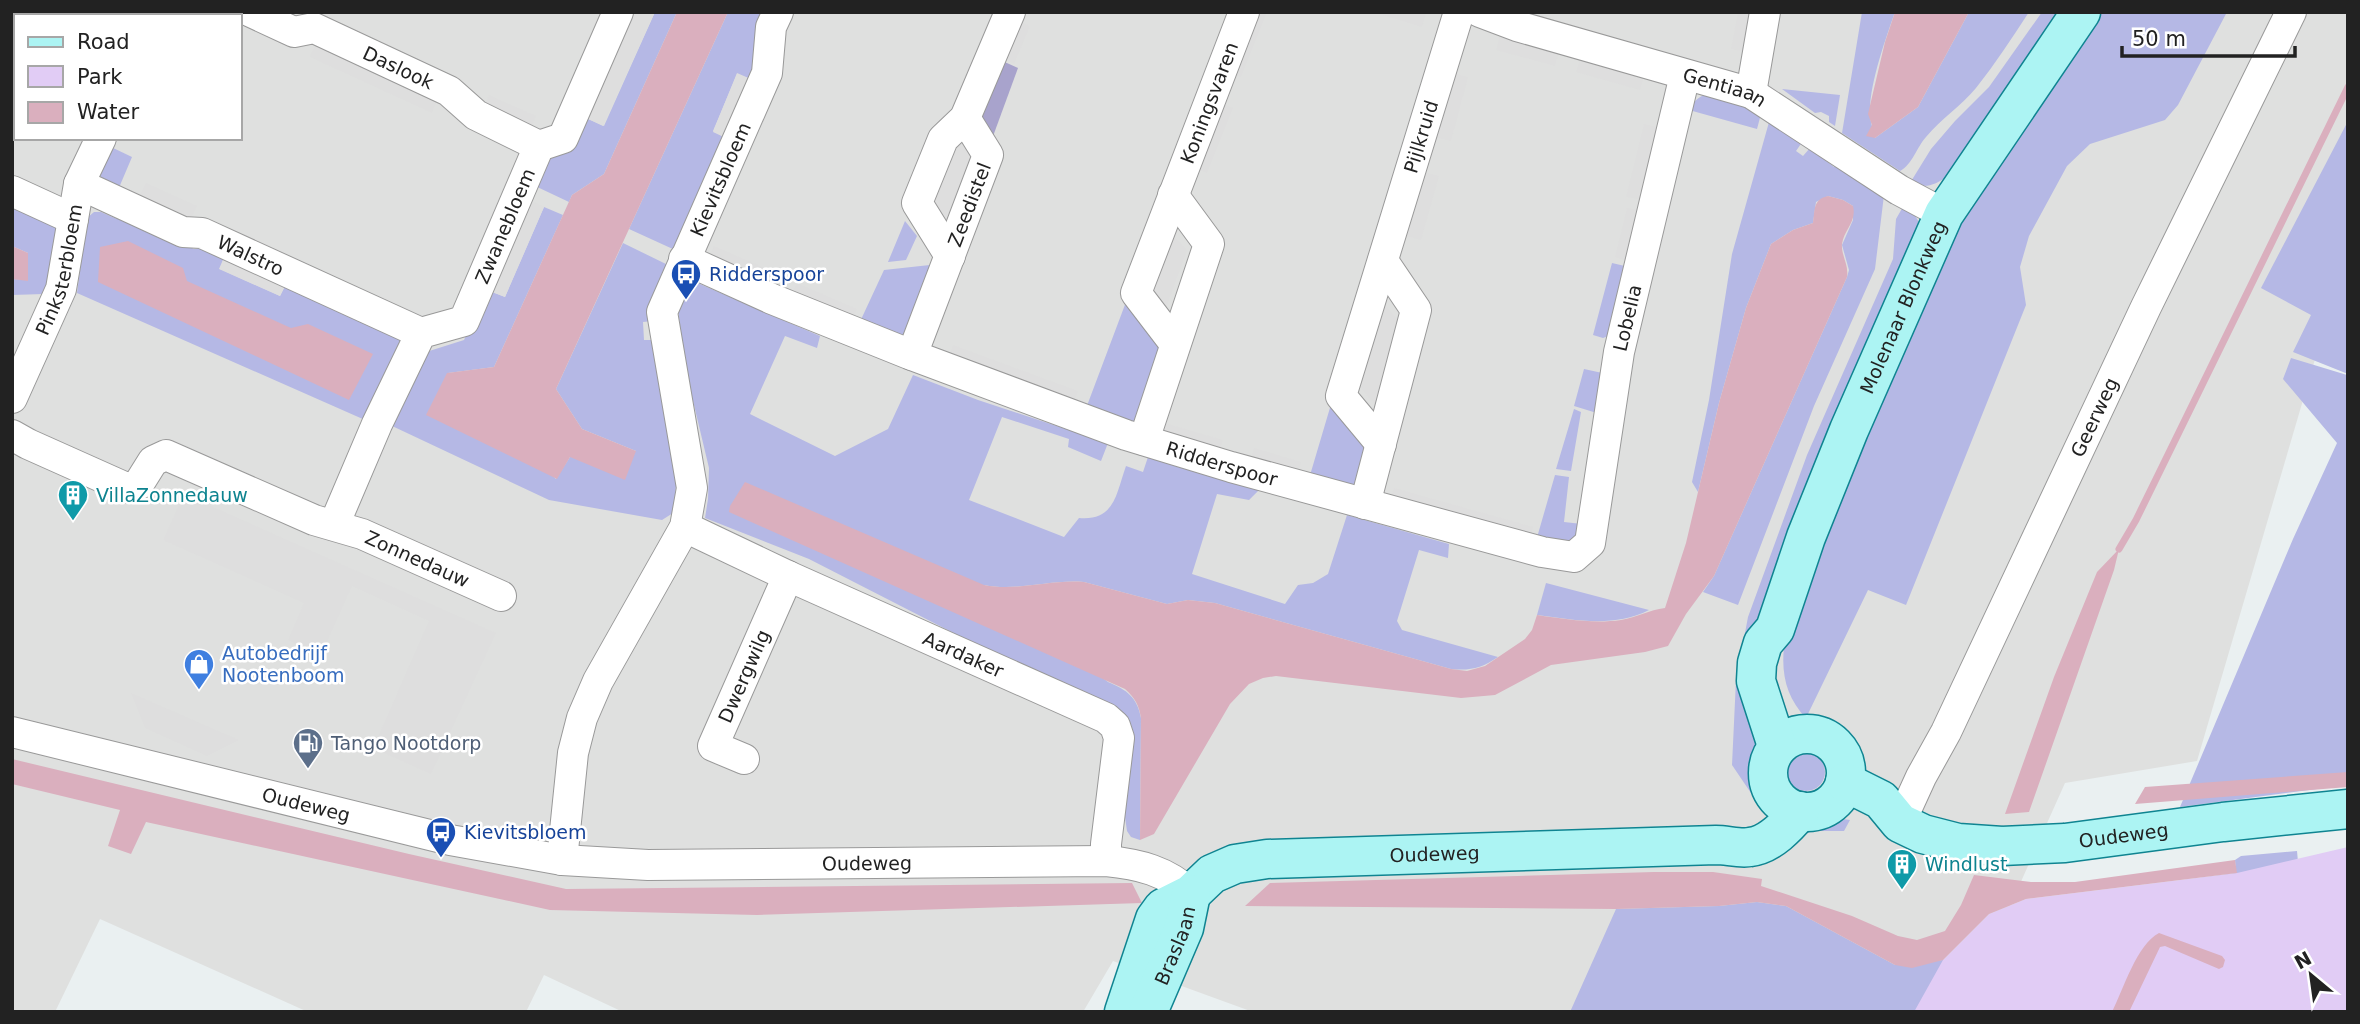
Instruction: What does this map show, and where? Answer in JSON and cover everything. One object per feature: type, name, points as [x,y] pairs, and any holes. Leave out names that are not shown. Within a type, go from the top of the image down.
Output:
[{"type":"main road","name":"Molenaar Blonkweg","points":[[1787,741],[1775,667],[1778,646],[1775,629],[1806,537],[1900,309],[1944,214],[2081,12]]},
{"type":"main road","points":[[1817,735],[1834,744],[1844,762],[1812,798],[1771,789],[1768,771],[1769,762],[1787,741],[1817,735]]},
{"type":"main road","name":"Oudeweg","points":[[1191,894],[1212,874],[1236,864],[1266,859],[1716,845],[1751,848],[1787,827],[1812,798],[1881,800],[1900,822],[1923,834],[1958,843],[2002,846],[2065,843],[2348,809]]},
{"type":"main road","name":"Braslaan","points":[[1124,1012],[1154,919],[1163,908],[1191,894]]},
{"type":"main road","name":"Braslaan","points":[[1148,1012],[1184,928],[1191,894]]},
{"type":"street","name":"Daslook","points":[[251,12],[294,32],[314,29],[437,85],[449,91],[476,115],[539,146]]},
{"type":"street","name":"Zwanebloem","points":[[421,333],[464,321],[539,146],[563,138],[618,12]]},
{"type":"street","name":"Kievitsbloem","points":[[562,860],[573,752],[582,718],[598,681],[685,527],[692,488],[662,312],[767,73],[771,27],[778,12]]},
{"type":"street","name":"Zeedistel","points":[[950,256],[917,203],[943,139],[965,118],[1010,12]]},
{"type":"street","name":"Koningsvaren","points":[[1175,344],[1136,293],[1244,12]]},
{"type":"street","name":"Pijlkruid","points":[[1381,444],[1341,396],[1459,12]]},
{"type":"street","name":"Gentiaan","points":[[1480,12],[1519,19],[1685,75],[1751,93],[1899,190],[1944,214]]},
{"type":"street","points":[[1751,93],[1765,12]]},
{"type":"street","name":"Geerweg","points":[[1900,822],[1946,732],[2146,307],[2291,12]]},
{"type":"street","name":"Lobelia","points":[[1574,557],[1590,543],[1619,352],[1685,75]]},
{"type":"street","name":"Zeedistel","points":[[912,355],[988,155],[965,118]]},
{"type":"street","name":"Pinksterbloem","points":[[12,398],[61,289],[79,184],[100,140]]},
{"type":"street","name":"Walstro","points":[[79,184],[183,232],[202,233],[421,333]]},
{"type":"street","points":[[12,191],[73,219]]},
{"type":"street","points":[[1144,440],[1209,244],[1173,195]]},
{"type":"street","name":"Ridderspoor","points":[[684,259],[772,299],[912,355],[1144,440],[1365,504],[1542,552],[1574,557]]},
{"type":"street","points":[[1365,504],[1416,310],[1382,261]]},
{"type":"street","points":[[334,525],[377,424],[421,333]]},
{"type":"street","name":"Zonnedauw","points":[[12,435],[130,488],[138,485],[153,461],[166,455],[314,520],[362,534],[502,596]]},
{"type":"street","name":"Aardaker","points":[[685,527],[1106,718],[1115,726],[1119,738],[1106,861]]},
{"type":"street","name":"Dwergwilg","points":[[744,759],[713,746],[788,576]]},
{"type":"street","name":"Oudeweg","points":[[12,732],[450,840],[562,860],[648,864],[1106,861],[1138,864],[1178,881],[1191,894]]},
{"type":"shaded area","points":[[12,12],[2348,12],[2348,247],[2197,761],[2065,783],[1981,971],[1583,1012],[1253,1012],[1113,961],[1083,1012],[623,1012],[544,975],[526,1012],[308,1012],[100,919],[55,1012],[12,1012]]},
{"type":"shaded area","points":[[633,12],[655,12],[603,126],[586,118]]},
{"type":"shaded area","points":[[655,12],[677,12],[604,174],[572,195],[569,202],[533,185],[546,159],[586,118],[604,126]]},
{"type":"shaded area","points":[[728,12],[767,12],[753,80],[737,74],[713,131],[728,139],[675,250],[629,229]]},
{"type":"shaded area","points":[[1250,12],[1267,12],[1241,77],[1226,72]]},
{"type":"shaded area","points":[[1373,12],[1425,12],[1426,13],[1422,27]]},
{"type":"shaded area","points":[[1738,12],[1757,12],[1750,53],[1731,49]]},
{"type":"shaded area","points":[[1862,12],[1895,12],[1877,67],[1871,97],[1871,122],[1875,138],[1918,107],[1969,12],[2029,12],[1976,88],[1932,130],[1908,165],[1900,171],[1842,133]]},
{"type":"shaded area","points":[[2042,12],[2061,12],[1948,176],[1930,185],[1910,183],[1931,149],[1989,87]]},
{"type":"shaded area","points":[[2102,12],[2227,12],[2178,105],[2165,120],[2090,144],[2067,166],[2029,236],[2020,267],[2026,305],[1906,605],[1868,590],[1806,718],[1794,702],[1787,686],[1784,647],[1838,482],[1982,170]]},
{"type":"shaded area","points":[[1016,20],[1030,26],[1014,64],[1000,57]]},
{"type":"shaded area","points":[[1500,34],[1559,51],[1555,66],[1496,50]]},
{"type":"shaded area","points":[[315,44],[437,100],[432,113],[310,57]]},
{"type":"shaded area","points":[[1581,56],[1645,74],[1640,90],[1576,72]]},
{"type":"shaded area","points":[[998,59],[1018,68],[992,139],[977,120]]},
{"type":"shaded area","points":[[737,73],[753,80],[728,139],[713,132]]},
{"type":"shaded area","points":[[1453,73],[1468,77],[1451,141],[1435,137]]},
{"type":"shaded area","points":[[1782,89],[1840,95],[1835,126],[1829,122],[1829,116],[1821,112],[1815,113]]},
{"type":"shaded area","points":[[1716,92],[1762,110],[1757,129],[1689,110],[1700,97]]},
{"type":"shaded area","points":[[489,95],[536,116],[530,130],[483,109]]},
{"type":"shaded area","points":[[1218,102],[1233,108],[1207,173],[1192,167]]},
{"type":"shaded area","points":[[1771,115],[1805,138],[1796,151],[1803,156],[1810,148],[1834,167],[1838,163],[1884,195],[1875,269],[1814,406],[1738,605],[1703,592],[1714,576],[1847,277],[1849,270],[1842,245],[1853,220],[1853,206],[1828,196],[1816,202],[1813,223],[1793,230],[1771,244],[1746,308],[1719,403],[1698,492],[1692,482],[1709,400],[1732,254]]},
{"type":"shaded area","points":[[2348,121],[2348,374],[2293,352],[2311,315],[2261,288]]},
{"type":"shaded area","points":[[1644,124],[1660,128],[1642,200],[1626,197]]},
{"type":"shaded area","points":[[964,131],[980,157],[948,243],[923,202]]},
{"type":"shaded area","points":[[109,146],[132,157],[118,190],[109,186],[101,177],[100,166]]},
{"type":"shaded area","points":[[1423,172],[1439,176],[1421,240],[1406,236]]},
{"type":"shaded area","points":[[146,183],[197,206],[191,219],[140,195]]},
{"type":"shaded area","points":[[527,199],[544,207],[505,297],[487,290]]},
{"type":"shaded area","points":[[12,202],[52,220],[58,231],[51,283],[44,294],[12,295],[12,279],[28,280],[28,253],[12,246]]},
{"type":"shaded area","points":[[1904,205],[1913,212],[1920,224],[1750,656],[1764,743],[1758,763],[1755,799],[1732,765],[1736,680],[1748,617],[1807,455],[1893,259],[1896,219]]},
{"type":"shaded area","points":[[544,207],[563,215],[494,367],[448,373],[556,479],[570,457],[636,451],[582,429],[556,389],[623,243],[668,265],[652,321],[643,322],[644,340],[653,340],[677,477],[673,513],[662,520],[549,500],[390,425],[423,353],[464,340],[487,290],[505,297]]},
{"type":"shaded area","points":[[1627,208],[1644,212],[1632,262],[1615,257]]},
{"type":"shaded area","points":[[94,212],[117,219],[120,214],[194,249],[210,248],[225,255],[220,269],[280,296],[287,282],[402,337],[365,420],[77,293],[87,218]]},
{"type":"shaded area","points":[[905,221],[917,236],[906,260],[888,262]]},
{"type":"shaded area","points":[[1169,231],[1187,250],[1166,308],[1148,282]]},
{"type":"shaded area","points":[[714,246],[767,269],[760,286],[707,263]]},
{"type":"shaded area","points":[[225,255],[287,282],[280,296],[219,269]]},
{"type":"shaded area","points":[[1612,263],[1629,267],[1611,335],[1603,338],[1593,335]]},
{"type":"shaded area","points":[[939,264],[905,339],[858,326],[884,270]]},
{"type":"shaded area","points":[[693,281],[820,336],[817,348],[785,336],[750,414],[835,456],[888,429],[913,375],[978,400],[1108,443],[1101,461],[1068,447],[1069,439],[1002,417],[969,500],[1064,537],[1079,518],[1091,518],[1107,510],[1116,496],[1126,466],[1143,472],[1148,457],[1261,488],[1249,500],[1217,494],[1192,574],[1285,604],[1298,585],[1313,583],[1328,574],[1347,515],[1449,544],[1448,558],[1419,550],[1397,621],[1402,630],[1498,657],[1476,668],[1451,669],[1215,603],[1188,600],[1167,604],[1084,582],[1009,587],[984,585],[1108,682],[1126,691],[1134,699],[1141,718],[1140,840],[1131,837],[1127,831],[1110,713],[809,559],[705,518],[709,468],[684,363],[678,308]]},
{"type":"shaded area","points":[[797,283],[857,309],[850,325],[789,300]]},
{"type":"shaded area","points":[[1378,297],[1400,322],[1377,407],[1354,380]]},
{"type":"shaded area","points":[[1126,302],[1162,352],[1137,422],[1126,425],[1085,411]]},
{"type":"shaded area","points":[[953,345],[1078,391],[1073,407],[947,361]]},
{"type":"shaded area","points":[[2291,358],[2347,375],[2348,785],[2180,807],[2293,539],[2337,443],[2283,379]]},
{"type":"shaded area","points":[[1584,369],[1607,374],[1600,414],[1574,406]]},
{"type":"shaded area","points":[[1332,401],[1372,449],[1356,489],[1308,482]]},
{"type":"shaded area","points":[[1574,409],[1581,412],[1571,471],[1556,469]]},
{"type":"shaded area","points":[[1161,422],[1223,440],[1218,456],[1156,438]]},
{"type":"shaded area","points":[[1254,448],[1301,462],[1297,477],[1249,464]]},
{"type":"shaded area","points":[[1555,475],[1569,477],[1564,522],[1582,524],[1574,546],[1536,541]]},
{"type":"shaded area","points":[[1394,488],[1533,527],[1529,542],[1389,503]]},
{"type":"shaded area","points":[[184,494],[496,633],[431,774],[373,748],[429,621],[352,586],[321,655],[288,640],[304,603],[163,540]]},
{"type":"shaded area","points":[[1546,583],[1649,610],[1636,616],[1608,621],[1537,615]]},
{"type":"shaded area","points":[[131,693],[239,740],[207,756],[145,728]]},
{"type":"shaded area","points":[[1806,753],[1819,759],[1825,772],[1819,785],[1806,791],[1793,785],[1787,772],[1793,759]]},
{"type":"shaded area","points":[[1828,817],[1850,820],[1844,831],[1813,831],[1789,840],[1811,821]]},
{"type":"shaded area","points":[[2297,851],[2298,862],[2015,1012],[1570,1012],[1616,909],[1719,906],[1757,902],[1786,906],[1895,965],[1943,960],[2172,882],[2236,873],[2235,860],[2241,856]]},
{"type":"green space","points":[[2348,847],[2348,1012],[1914,1012],[1943,960],[1989,914],[2026,899],[2237,873]]},
{"type":"water","points":[[677,12],[728,12],[556,389],[582,429],[636,451],[625,480],[570,457],[557,479],[426,415],[447,373],[494,367],[572,195],[604,174]]},
{"type":"water","points":[[1895,12],[1969,12],[1918,107],[1875,138],[1866,136],[1872,125],[1868,114]]},
{"type":"water","points":[[1828,196],[1853,206],[1852,221],[1842,244],[1847,277],[1714,576],[1686,614],[1668,646],[1645,652],[1551,665],[1495,695],[1461,698],[1276,676],[1263,678],[1249,684],[1230,704],[1154,834],[1140,840],[1141,718],[1136,702],[1125,689],[729,512],[745,482],[984,585],[1009,587],[1084,582],[1167,604],[1188,600],[1215,603],[1451,669],[1467,671],[1485,666],[1525,639],[1532,630],[1537,615],[1610,621],[1665,608],[1686,543],[1719,403],[1746,308],[1771,244],[1793,230],[1813,223],[1817,202]]},
{"type":"water","points":[[128,241],[183,268],[187,281],[291,328],[308,324],[373,354],[349,400],[98,282],[100,247]]},
{"type":"water","points":[[12,246],[28,253],[28,281],[12,279]]},
{"type":"water","points":[[2119,549],[2029,812],[2005,814],[2054,677],[2097,572]]},
{"type":"water","points":[[12,759],[566,889],[1132,883],[1142,903],[757,915],[550,910],[146,822],[131,854],[108,846],[120,810],[12,784]]},
{"type":"water","points":[[2348,772],[2348,787],[2135,804],[2145,787]]},
{"type":"water","points":[[2235,860],[2237,873],[2026,899],[1989,914],[1943,960],[1912,968],[1895,965],[1786,906],[1757,902],[1719,906],[1616,909],[1245,906],[1270,883],[1713,872],[1762,879],[1761,886],[1852,916],[1898,936],[1917,940],[1945,931],[1961,905],[1974,875],[2031,882],[2075,882]]},
{"type":"water","points":[[2159,933],[2222,956],[2225,960],[2223,967],[2219,969],[2165,946],[2160,947],[2129,1012],[2112,1012],[2137,957]]},
{"type":"waterway","points":[[2119,549],[2136,520],[2348,87]]},
{"type":"place","name":"Ridderspoor","points":[[686,301]]},
{"type":"place","name":"VillaZonnedauw","points":[[73,522]]},
{"type":"place","name":"Autobedrijf Nootenboom","points":[[199,691]]},
{"type":"place","name":"Tango Nootdorp","points":[[308,770]]},
{"type":"place","name":"Kievitsbloem","points":[[441,859]]},
{"type":"place","name":"Windlust","points":[[1902,891]]}]
